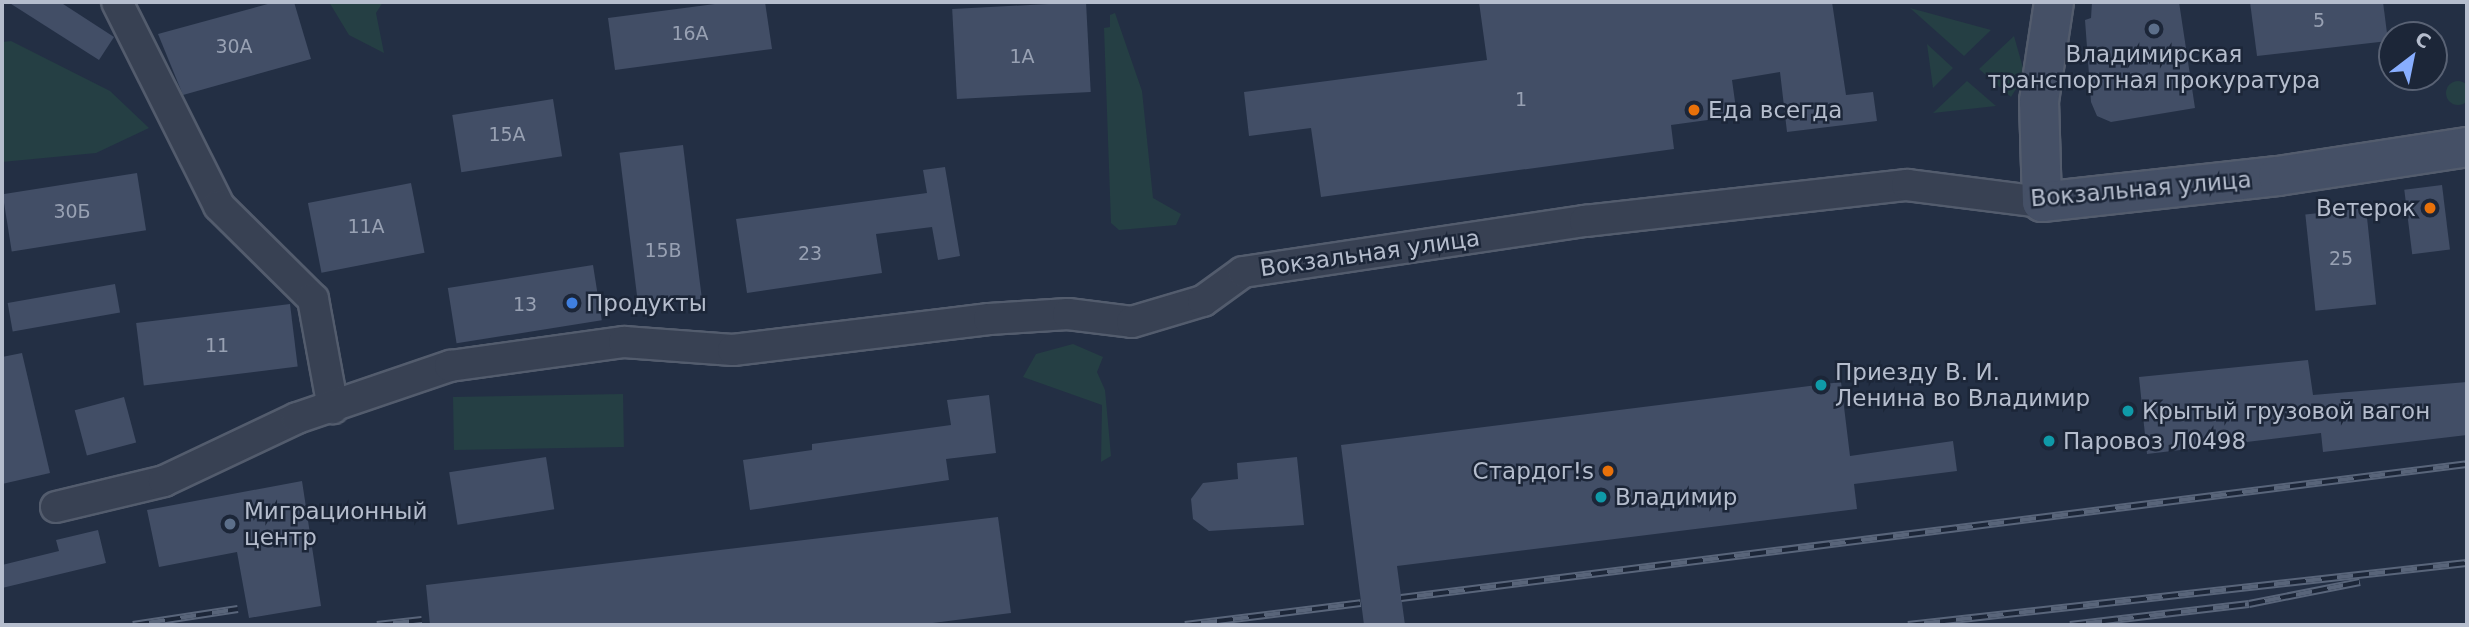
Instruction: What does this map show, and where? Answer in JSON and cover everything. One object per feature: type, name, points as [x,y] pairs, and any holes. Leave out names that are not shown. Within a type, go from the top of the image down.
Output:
[{"type":"main road","points":[[2042,202],[2039,101],[2054,2]]},
{"type":"main road","name":"Вокзальная улица","points":[[2042,202],[2278,176],[2467,147]]},
{"type":"street","points":[[117,2],[219,206],[313,299],[333,408]]},
{"type":"street","name":"Вокзальная улица","points":[[56,508],[164,481],[297,418],[333,408],[450,366],[624,342],[733,350],[989,319],[1068,314],[1132,321],[1203,301],[1243,272],[1585,221],[1907,185],[2042,202]]},
{"type":"green space","points":[[329,2],[383,2],[376,13],[384,53],[349,35]]},
{"type":"green space","points":[[1910,8],[1991,30],[1964,56]]},
{"type":"green space","points":[[1115,13],[1142,91],[1153,198],[1181,214],[1176,225],[1119,230],[1111,223],[1104,28],[1110,27],[1110,15]]},
{"type":"green space","points":[[2014,36],[2023,68],[2021,81],[2011,97],[1979,69]]},
{"type":"green space","points":[[11,41],[110,91],[149,128],[96,153],[2,162],[2,42]]},
{"type":"green space","points":[[1927,44],[1953,68],[1933,88]]},
{"type":"green space","points":[[1967,81],[1996,106],[1933,113]]},
{"type":"green space","points":[[2453,82],[2463,82],[2469,88],[2469,98],[2463,104],[2453,104],[2447,98],[2446,91]]},
{"type":"green space","points":[[1073,344],[1103,357],[1097,372],[1105,390],[1111,456],[1101,462],[1102,405],[1023,377],[1036,354]]},
{"type":"green space","points":[[623,394],[624,447],[454,450],[453,397]]},
{"type":"building","points":[[8,2],[60,2],[114,37],[99,60]]},
{"type":"building","points":[[275,2],[294,2],[311,59],[183,95],[158,34]]},
{"type":"building","points":[[730,2],[765,2],[772,49],[615,70],[608,18]]},
{"type":"building","points":[[1086,2],[1091,92],[957,99],[952,9]]},
{"type":"building","points":[[1479,2],[1832,2],[1846,95],[1873,92],[1877,121],[1787,132],[1780,72],[1732,80],[1737,116],[1671,125],[1674,149],[1321,197],[1311,128],[1249,136],[1244,92],[1487,60]]},
{"type":"building","points":[[2092,2],[2179,2],[2195,108],[2111,122],[2097,116],[2091,102],[2085,20],[2091,18]]},
{"type":"building","points":[[2250,2],[2383,2],[2385,21],[2378,21],[2378,42],[2257,56]]},
{"type":"building","points":[[553,99],[562,156],[461,172],[452,115]]},
{"type":"building","points":[[683,145],[702,299],[638,307],[619,153]]},
{"type":"building","points":[[945,167],[960,256],[938,260],[932,227],[876,234],[882,273],[747,293],[736,219],[927,193],[923,170]]},
{"type":"building","points":[[137,173],[146,230],[12,252],[3,194]]},
{"type":"building","points":[[411,183],[425,253],[321,273],[308,203]]},
{"type":"building","points":[[2442,185],[2450,250],[2412,254],[2404,190]]},
{"type":"building","points":[[2366,208],[2376,304],[2315,311],[2305,214]]},
{"type":"building","points":[[593,265],[602,320],[457,343],[448,288]]},
{"type":"building","points":[[115,284],[120,313],[13,331],[8,303]]},
{"type":"building","points":[[290,304],[298,367],[144,385],[136,323]]},
{"type":"building","points":[[22,353],[50,473],[2,484],[2,357]]},
{"type":"building","points":[[2308,360],[2313,395],[2467,382],[2467,435],[2323,452],[2321,433],[2147,454],[2139,377]]},
{"type":"building","name":"Владимир","points":[[1841,382],[1850,456],[1953,441],[1957,471],[1854,484],[1857,509],[1397,566],[1405,625],[1364,625],[1341,445]]},
{"type":"building","points":[[989,395],[996,453],[946,459],[949,480],[750,510],[743,460],[812,450],[812,444],[951,425],[947,400]]},
{"type":"building","points":[[124,397],[136,442],[87,456],[75,410]]},
{"type":"building","points":[[546,457],[554,509],[457,525],[449,472]]},
{"type":"building","points":[[1297,457],[1304,525],[1209,531],[1193,519],[1191,499],[1203,483],[1238,479],[1237,463]]},
{"type":"building","name":"Миграционный центр","points":[[302,481],[321,606],[249,618],[237,552],[159,567],[147,510]]},
{"type":"building","points":[[998,517],[1011,613],[917,625],[430,625],[426,585]]},
{"type":"building","points":[[98,530],[106,563],[2,588],[2,565],[59,551],[56,540]]},
{"type":"railway","points":[[1401,598],[2467,464]]},
{"type":"railway","points":[[1908,625],[2467,563]]},
{"type":"railway","points":[[2070,625],[2249,604],[2360,582]]},
{"type":"railway","points":[[1185,625],[1361,603]]},
{"type":"railway","points":[[133,625],[238,609]]},
{"type":"railway","points":[[377,625],[422,620]]},
{"type":"place","name":"Владимирская транспортная прокуратура","points":[[2154,29]]},
{"type":"place","name":"Еда всегда","points":[[1694,110]]},
{"type":"place","name":"Ветерок","points":[[2430,208]]},
{"type":"place","name":"Продукты","points":[[572,303]]},
{"type":"place","name":"Приезду В. И. Ленина во Владимир","points":[[1821,385]]},
{"type":"place","name":"Крытый грузовой вагон","points":[[2128,411]]},
{"type":"place","name":"Паровоз Л0498","points":[[2049,441]]},
{"type":"place","name":"Стардог!s","points":[[1608,471]]},
{"type":"place","name":"Владимир","points":[[1601,497]]},
{"type":"place","name":"Миграционный центр","points":[[230,524]]}]
